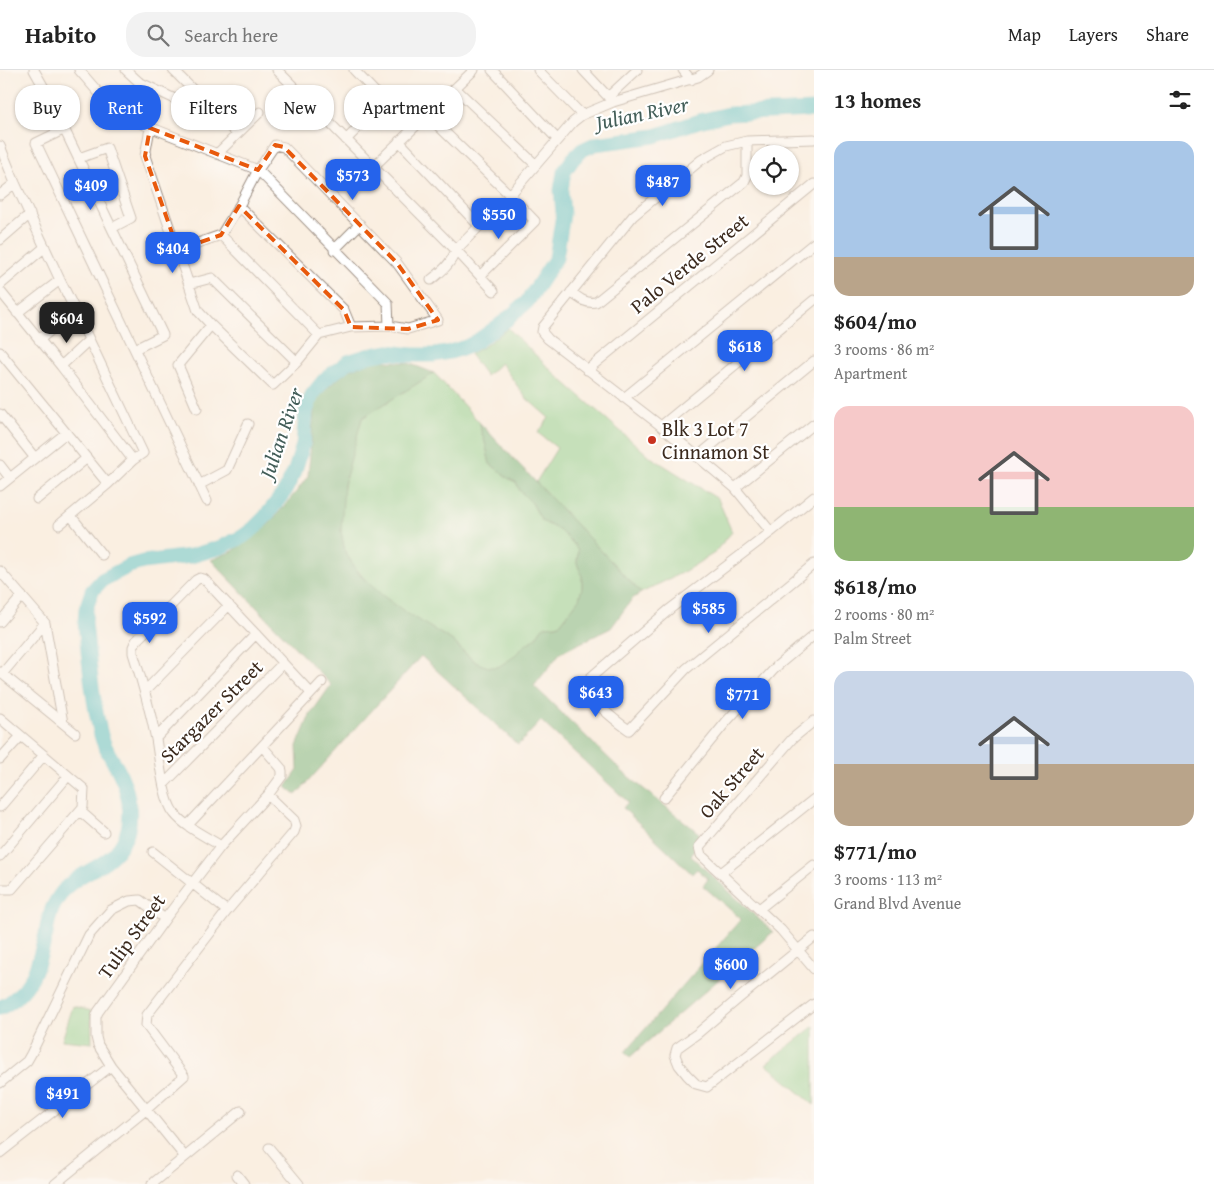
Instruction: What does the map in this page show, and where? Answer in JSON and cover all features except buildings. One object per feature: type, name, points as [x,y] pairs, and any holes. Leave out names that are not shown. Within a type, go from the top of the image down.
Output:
[{"type":"street","points":[[34,70],[42,85]]},
{"type":"street","points":[[79,70],[92,85]]},
{"type":"street","points":[[126,70],[139,82],[171,97]]},
{"type":"street","points":[[173,70],[188,85]]},
{"type":"street","points":[[278,70],[494,291]]},
{"type":"street","points":[[346,140],[368,117],[379,101],[377,94],[354,70]]},
{"type":"street","points":[[458,85],[474,70]]},
{"type":"street","points":[[492,70],[557,138]]},
{"type":"street","points":[[538,70],[582,115]]},
{"type":"street","points":[[596,70],[586,73],[610,100]]},
{"type":"street","points":[[610,100],[637,70]]},
{"type":"street","points":[[683,70],[691,80]]},
{"type":"street","points":[[431,280],[449,264],[454,258],[456,250],[510,195],[557,138],[582,115],[610,100],[691,80],[708,70]]},
{"type":"street","points":[[463,96],[536,165]]},
{"type":"street","points":[[217,154],[260,112]]},
{"type":"street","points":[[63,130],[36,143],[207,501]]},
{"type":"street","points":[[65,130],[163,335],[135,349]]},
{"type":"street","points":[[150,130],[145,156],[198,311],[210,325],[273,385],[319,335],[351,327],[389,326],[408,329],[438,320],[398,263],[284,147],[275,145],[258,170],[221,235],[178,250]]},
{"type":"street","points":[[155,130],[258,170],[334,250],[388,303],[389,326]]},
{"type":"street","points":[[233,130],[237,134]]},
{"type":"street","points":[[373,167],[411,130]]},
{"type":"street","points":[[442,130],[535,221],[480,276]]},
{"type":"street","points":[[771,532],[735,488],[661,426],[587,370],[542,332],[543,327],[633,216],[701,160],[726,146],[747,141],[814,139]]},
{"type":"street","points":[[400,141],[479,226]]},
{"type":"street","points":[[571,292],[590,304],[596,302],[744,182],[747,176],[747,141]]},
{"type":"street","points":[[79,158],[107,148],[131,218],[112,228]]},
{"type":"street","points":[[1,149],[45,248],[143,453],[59,525]]},
{"type":"street","points":[[0,195],[15,183]]},
{"type":"street","name":"Palo Verde Street","points":[[587,370],[814,184]]},
{"type":"street","points":[[238,206],[344,310],[351,327]]},
{"type":"street","points":[[0,240],[30,214]]},
{"type":"street","points":[[334,250],[360,224]]},
{"type":"street","points":[[221,235],[319,335]]},
{"type":"street","points":[[624,398],[814,243]]},
{"type":"street","points":[[0,286],[45,248]]},
{"type":"street","points":[[189,284],[212,278],[296,362]]},
{"type":"street","points":[[17,313],[60,280]]},
{"type":"street","points":[[0,291],[61,366],[133,460]]},
{"type":"street","points":[[661,426],[814,300]]},
{"type":"street","points":[[39,340],[75,310]]},
{"type":"street","points":[[197,409],[178,365],[210,325]]},
{"type":"street","points":[[61,366],[90,340]]},
{"type":"street","points":[[0,352],[108,484]]},
{"type":"street","points":[[697,457],[814,361]]},
{"type":"street","points":[[0,414],[35,458]]},
{"type":"street","points":[[199,485],[228,470],[248,424]]},
{"type":"street","points":[[735,488],[814,424]]},
{"type":"street","points":[[0,486],[66,433]]},
{"type":"street","points":[[37,499],[87,458]]},
{"type":"street","points":[[0,465],[10,478]]},
{"type":"street","points":[[814,497],[670,609],[590,678],[585,687],[591,697],[617,722],[629,730],[686,669],[814,564]]},
{"type":"street","points":[[70,516],[102,555]]},
{"type":"street","points":[[0,571],[45,623],[63,723]]},
{"type":"street","points":[[221,846],[188,825],[174,814],[170,808],[145,691],[133,653],[136,641],[196,580],[204,579],[312,693]]},
{"type":"street","points":[[0,622],[22,596]]},
{"type":"street","points":[[145,691],[229,604]]},
{"type":"street","points":[[45,623],[1,673],[75,733]]},
{"type":"street","points":[[156,738],[256,634]]},
{"type":"street","points":[[664,798],[726,722],[777,666],[814,635]]},
{"type":"street","name":"Stargazer Street","points":[[164,784],[283,663]]},
{"type":"street","points":[[188,825],[322,682]]},
{"type":"street","points":[[0,718],[84,789],[84,807],[12,889],[0,889]]},
{"type":"street","name":"Oak Street","points":[[721,874],[701,855],[699,847],[792,739],[814,722]]},
{"type":"street","points":[[0,760],[21,736]]},
{"type":"street","name":"Tulip Street","points":[[185,1157],[111,1066],[98,1045],[96,1017],[164,919],[221,846],[268,795],[282,776],[281,768],[262,746]]},
{"type":"street","points":[[0,808],[44,755]]},
{"type":"street","points":[[0,856],[68,776]]},
{"type":"street","points":[[55,1184],[147,1109],[184,1076],[146,1025],[147,1015],[227,911],[294,832],[296,826],[294,820],[268,795]]},
{"type":"street","points":[[814,799],[721,874],[781,930],[814,969]]},
{"type":"street","points":[[80,811],[104,832]]},
{"type":"street","points":[[154,852],[227,911]]},
{"type":"street","points":[[759,909],[814,865]]},
{"type":"street","points":[[2,1077],[29,1057],[89,935],[111,910],[129,900],[140,900],[164,919]]},
{"type":"street","points":[[814,937],[698,1033],[677,1048],[675,1055],[679,1065],[696,1084],[707,1087],[814,1004]]},
{"type":"street","points":[[0,1153],[111,1066]]},
{"type":"street","points":[[152,1184],[240,1111]]},
{"type":"street","points":[[269,1148],[300,1184]]},
{"type":"street","points":[[237,1176],[244,1184]]},
{"type":"highlighted area","points":[[150,128],[258,170],[275,145],[284,147],[397,263],[438,320],[408,329],[351,327],[344,310],[239,206],[221,235],[178,250],[145,156]]},
{"type":"green space","points":[[508,328],[556,375],[649,456],[718,499],[732,532],[713,554],[685,571],[641,593],[536,482],[557,448],[538,433],[549,418],[526,398],[501,363],[486,376],[470,354],[486,345]]},
{"type":"green space","points":[[376,360],[408,363],[434,373],[362,418],[344,484],[341,531],[345,552],[360,575],[382,595],[408,614],[453,641],[477,663],[489,667],[498,667],[512,658],[525,645],[535,639],[545,626],[561,623],[579,599],[582,588],[582,576],[577,563],[578,550],[559,530],[542,521],[532,503],[520,491],[516,482],[490,464],[480,423],[641,593],[632,599],[611,628],[560,653],[534,686],[624,773],[700,834],[691,856],[773,932],[630,1057],[625,1052],[741,919],[703,886],[708,879],[697,869],[692,874],[623,808],[628,802],[541,721],[518,745],[421,656],[296,795],[286,787],[298,770],[297,746],[310,715],[331,685],[211,560],[233,551],[269,524],[296,492],[308,476],[315,402],[329,386],[349,370]]},
{"type":"green space","points":[[434,373],[480,423],[490,464],[516,482],[520,491],[532,503],[542,521],[559,530],[578,550],[577,563],[582,576],[582,588],[579,599],[561,623],[543,628],[534,640],[525,645],[506,663],[498,667],[490,668],[477,663],[448,638],[409,615],[372,587],[348,558],[342,536],[341,519],[344,484],[362,418]]},
{"type":"green space","points":[[73,1006],[91,1011],[92,1043],[62,1040]]},
{"type":"green space","points":[[814,1026],[814,1105],[766,1064]]},
{"type":"waterway","name":"Julian River","points":[[0,1008],[20,994],[32,977],[40,957],[50,915],[59,896],[70,884],[112,856],[123,842],[129,826],[130,809],[127,792],[103,741],[93,693],[85,622],[86,609],[92,591],[102,580],[129,566],[143,562],[191,556],[221,547],[242,537],[253,529],[285,491],[295,470],[303,445],[306,411],[312,395],[325,379],[348,362],[389,352],[434,355],[466,347],[505,321],[527,302],[556,258],[563,214],[561,190],[564,172],[582,150],[595,144],[655,136],[699,121],[729,114],[814,110]]},
{"type":"place","name":"Blk 3 Lot 7 Cinnamon St","points":[[652,440]]}]
